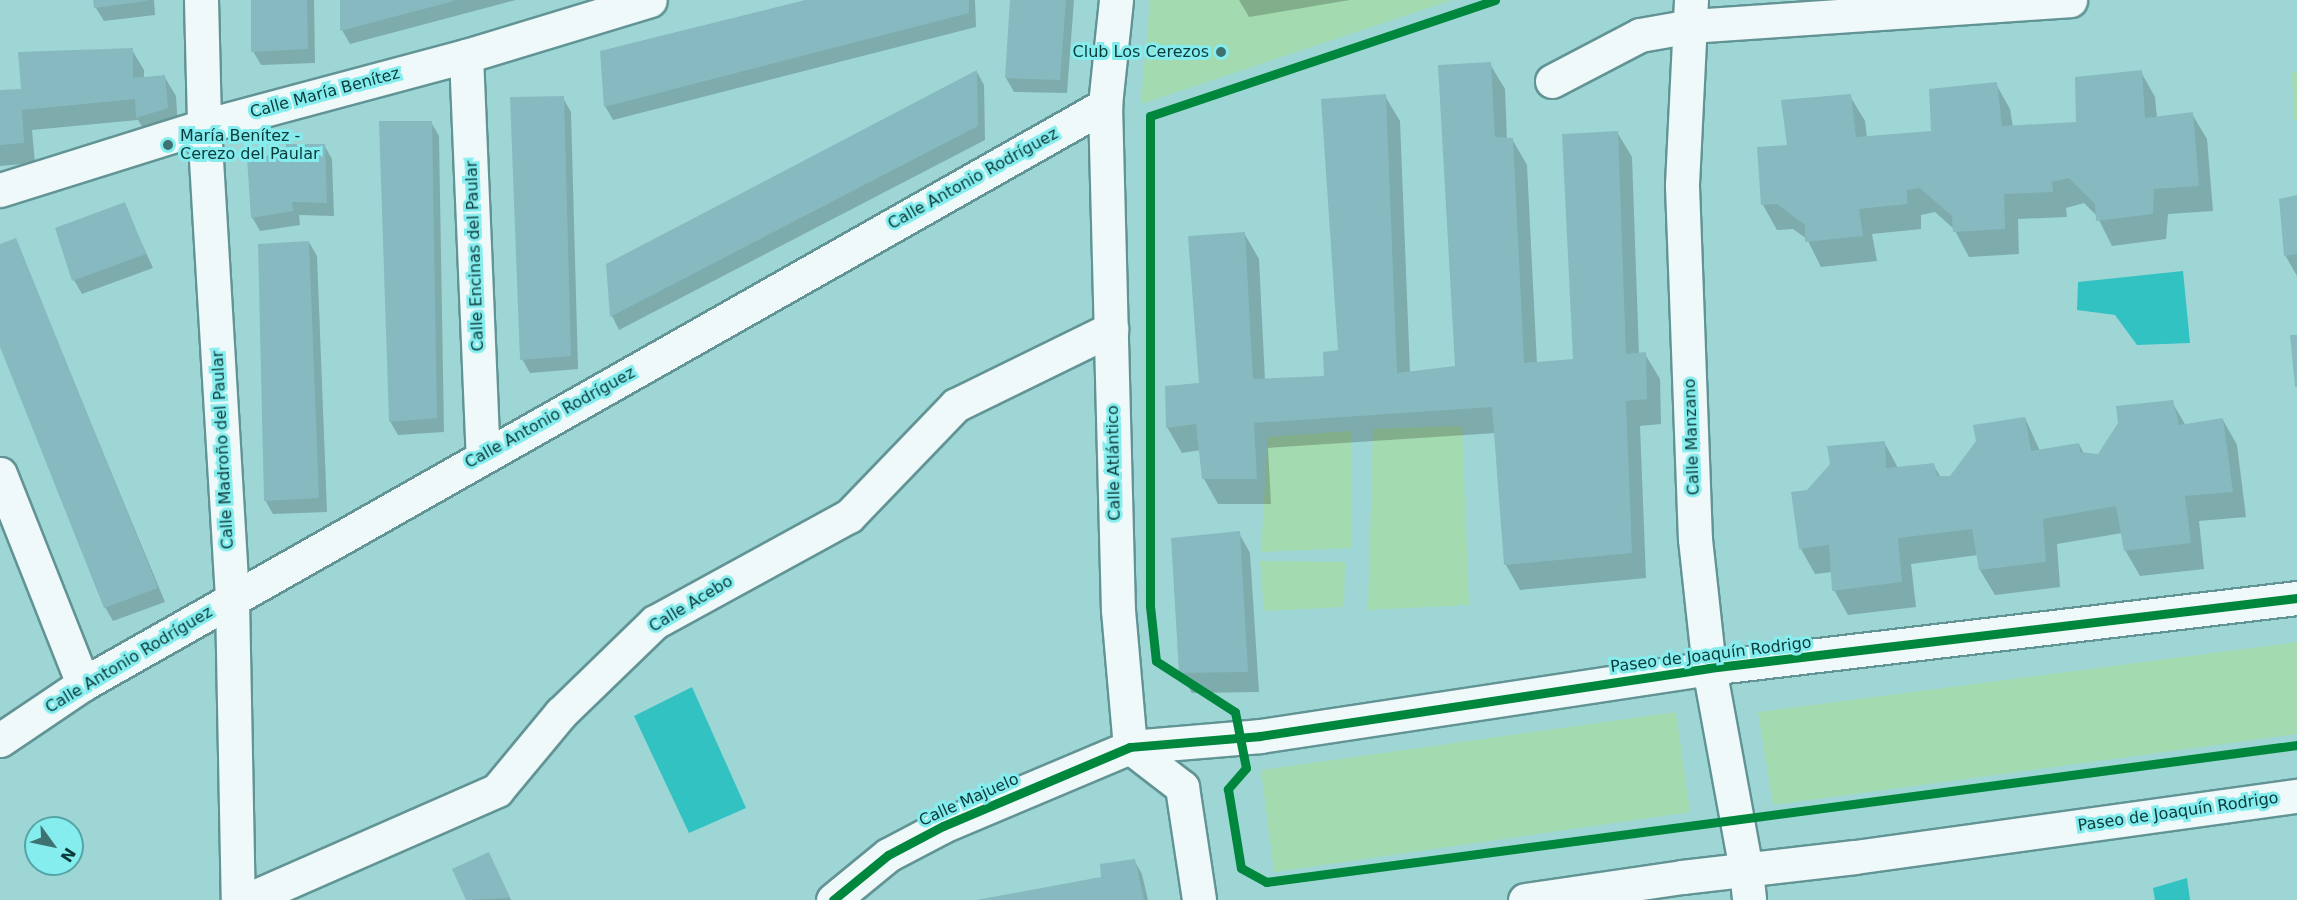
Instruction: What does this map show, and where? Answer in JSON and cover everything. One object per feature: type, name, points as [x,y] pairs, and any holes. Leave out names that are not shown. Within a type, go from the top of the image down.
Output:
[{"type":"street","name":"Calle Madroño del Paular","points":[[201,0],[204,126],[232,599],[238,900]]},
{"type":"street","name":"Calle María Benítez","points":[[0,190],[204,126],[466,56],[650,0]]},
{"type":"street","name":"Calle Atlántico","points":[[1116,0],[1105,105],[1118,610],[1130,747]]},
{"type":"street","points":[[1552,81],[1640,35],[1691,13],[2070,0]]},
{"type":"street","name":"Calle Manzano","points":[[1691,13],[1683,198],[1695,538],[1709,668],[1748,885]]},
{"type":"street","name":"Calle Encinas del Paular","points":[[466,56],[483,455]]},
{"type":"street","name":"Calle Antonio Rodríguez","points":[[0,740],[83,684],[483,455],[1105,105]]},
{"type":"street","name":"Calle Acebo","points":[[247,900],[497,790],[561,712],[655,622],[849,516],[956,405],[1111,329]]},
{"type":"street","points":[[0,474],[83,684]]},
{"type":"street","name":"Paseo de Joaquín Rodrigo","points":[[1130,747],[1260,736],[1709,668],[2297,598]]},
{"type":"street","points":[[1130,747],[1182,788],[1199,900]]},
{"type":"street","name":"Calle Majuelo","points":[[833,900],[888,855],[943,826],[1130,747]]},
{"type":"street","name":"Paseo de Joaquín Rodrigo","points":[[1525,900],[1682,877],[1748,885],[2297,796]]},
{"type":"green space","name":"Club Los Cerezos","points":[[1150,0],[1452,0],[1141,104]]},
{"type":"green space","points":[[2292,72],[2297,72],[2297,120],[2294,120]]},
{"type":"green space","points":[[1462,426],[1469,605],[1368,610],[1373,429]]},
{"type":"green space","points":[[1351,431],[1352,548],[1261,552],[1268,437]]},
{"type":"green space","points":[[1260,561],[1345,562],[1344,607],[1264,611]]},
{"type":"green space","points":[[2297,642],[2297,734],[1773,805],[1758,712]]},
{"type":"green space","points":[[1676,712],[1690,812],[1274,872],[1261,770]]},
{"type":"water","points":[[2183,271],[2190,343],[2137,345],[2115,315],[2077,310],[2078,282]]},
{"type":"water","points":[[692,687],[746,808],[689,833],[634,716]]},
{"type":"water","points":[[2187,878],[2190,900],[2155,900],[2153,888]]},
{"type":"building","points":[[93,0],[147,0],[147,1],[94,8]]},
{"type":"building","points":[[251,0],[307,0],[308,49],[251,52]]},
{"type":"building","points":[[340,0],[453,0],[454,1],[340,31]]},
{"type":"building","points":[[805,0],[969,0],[969,13],[604,107],[600,51]]},
{"type":"building","points":[[1010,0],[1066,0],[1060,80],[1005,78]]},
{"type":"building","points":[[133,48],[133,78],[165,75],[168,108],[136,118],[135,99],[22,110],[24,143],[0,145],[0,90],[21,89],[18,52]]},
{"type":"building","points":[[1491,62],[1495,137],[1513,138],[1524,363],[1573,359],[1562,134],[1618,131],[1626,354],[1646,352],[1647,399],[1626,401],[1632,553],[1504,565],[1492,407],[1254,423],[1257,479],[1202,479],[1196,424],[1166,428],[1165,386],[1199,383],[1188,236],[1245,232],[1253,379],[1324,376],[1323,352],[1338,350],[1321,99],[1386,94],[1397,373],[1455,366],[1438,65]]},
{"type":"building","points":[[977,70],[978,126],[610,317],[606,264]]},
{"type":"building","points":[[2142,70],[2145,118],[2193,112],[2199,186],[2154,189],[2153,214],[2096,221],[2095,204],[2069,178],[2052,182],[2053,192],[2004,194],[2005,229],[1953,232],[1952,216],[1920,188],[1907,190],[1907,204],[1859,209],[1863,236],[1805,242],[1805,225],[1777,204],[1761,205],[1757,147],[1787,145],[1781,100],[1851,94],[1856,137],[1931,131],[1929,89],[1997,82],[2002,126],[2076,122],[2075,77]]},
{"type":"building","points":[[564,96],[571,356],[520,360],[510,97]]},
{"type":"building","points":[[379,121],[432,121],[437,418],[389,422]]},
{"type":"building","points":[[286,144],[325,144],[327,203],[292,202],[293,211],[251,218],[247,158],[286,154]]},
{"type":"building","points":[[2297,195],[2297,254],[2284,256],[2279,199]]},
{"type":"building","points":[[125,202],[146,254],[72,281],[55,228]]},
{"type":"building","points":[[16,238],[158,588],[104,608],[0,347],[0,244]]},
{"type":"building","points":[[309,241],[319,498],[264,501],[258,244]]},
{"type":"building","points":[[2290,335],[2297,335],[2297,387],[2295,387]]},
{"type":"building","points":[[2173,400],[2179,425],[2223,418],[2233,492],[2185,496],[2191,543],[2124,551],[2116,506],[2043,519],[2046,562],[1979,570],[1972,529],[1898,538],[1902,582],[1832,591],[1829,545],[1799,549],[1791,492],[1807,490],[1830,464],[1827,446],[1885,441],[1886,468],[1934,463],[1937,476],[1950,476],[1976,441],[1973,425],[2025,417],[2031,451],[2079,443],[2080,452],[2098,454],[2118,423],[2116,406]]},
{"type":"building","points":[[1240,531],[1248,672],[1179,673],[1171,538]]},
{"type":"building","points":[[489,852],[510,898],[466,900],[452,869]]},
{"type":"building","points":[[1135,859],[1144,900],[976,900],[1101,877],[1100,864]]},
{"type":"cycle path","points":[[1495,0],[1150,116],[1150,606],[1156,661],[1235,712],[1246,768],[1228,789],[1241,868],[1266,882],[2297,745]]},
{"type":"cycle path","points":[[833,900],[888,855],[943,826],[1130,747],[1260,736],[1709,668],[2297,598]]},
{"type":"place","name":"Club Los Cerezos","points":[[1221,52]]},
{"type":"place","name":"María Benítez - Cerezo del Paular","points":[[168,145]]}]
